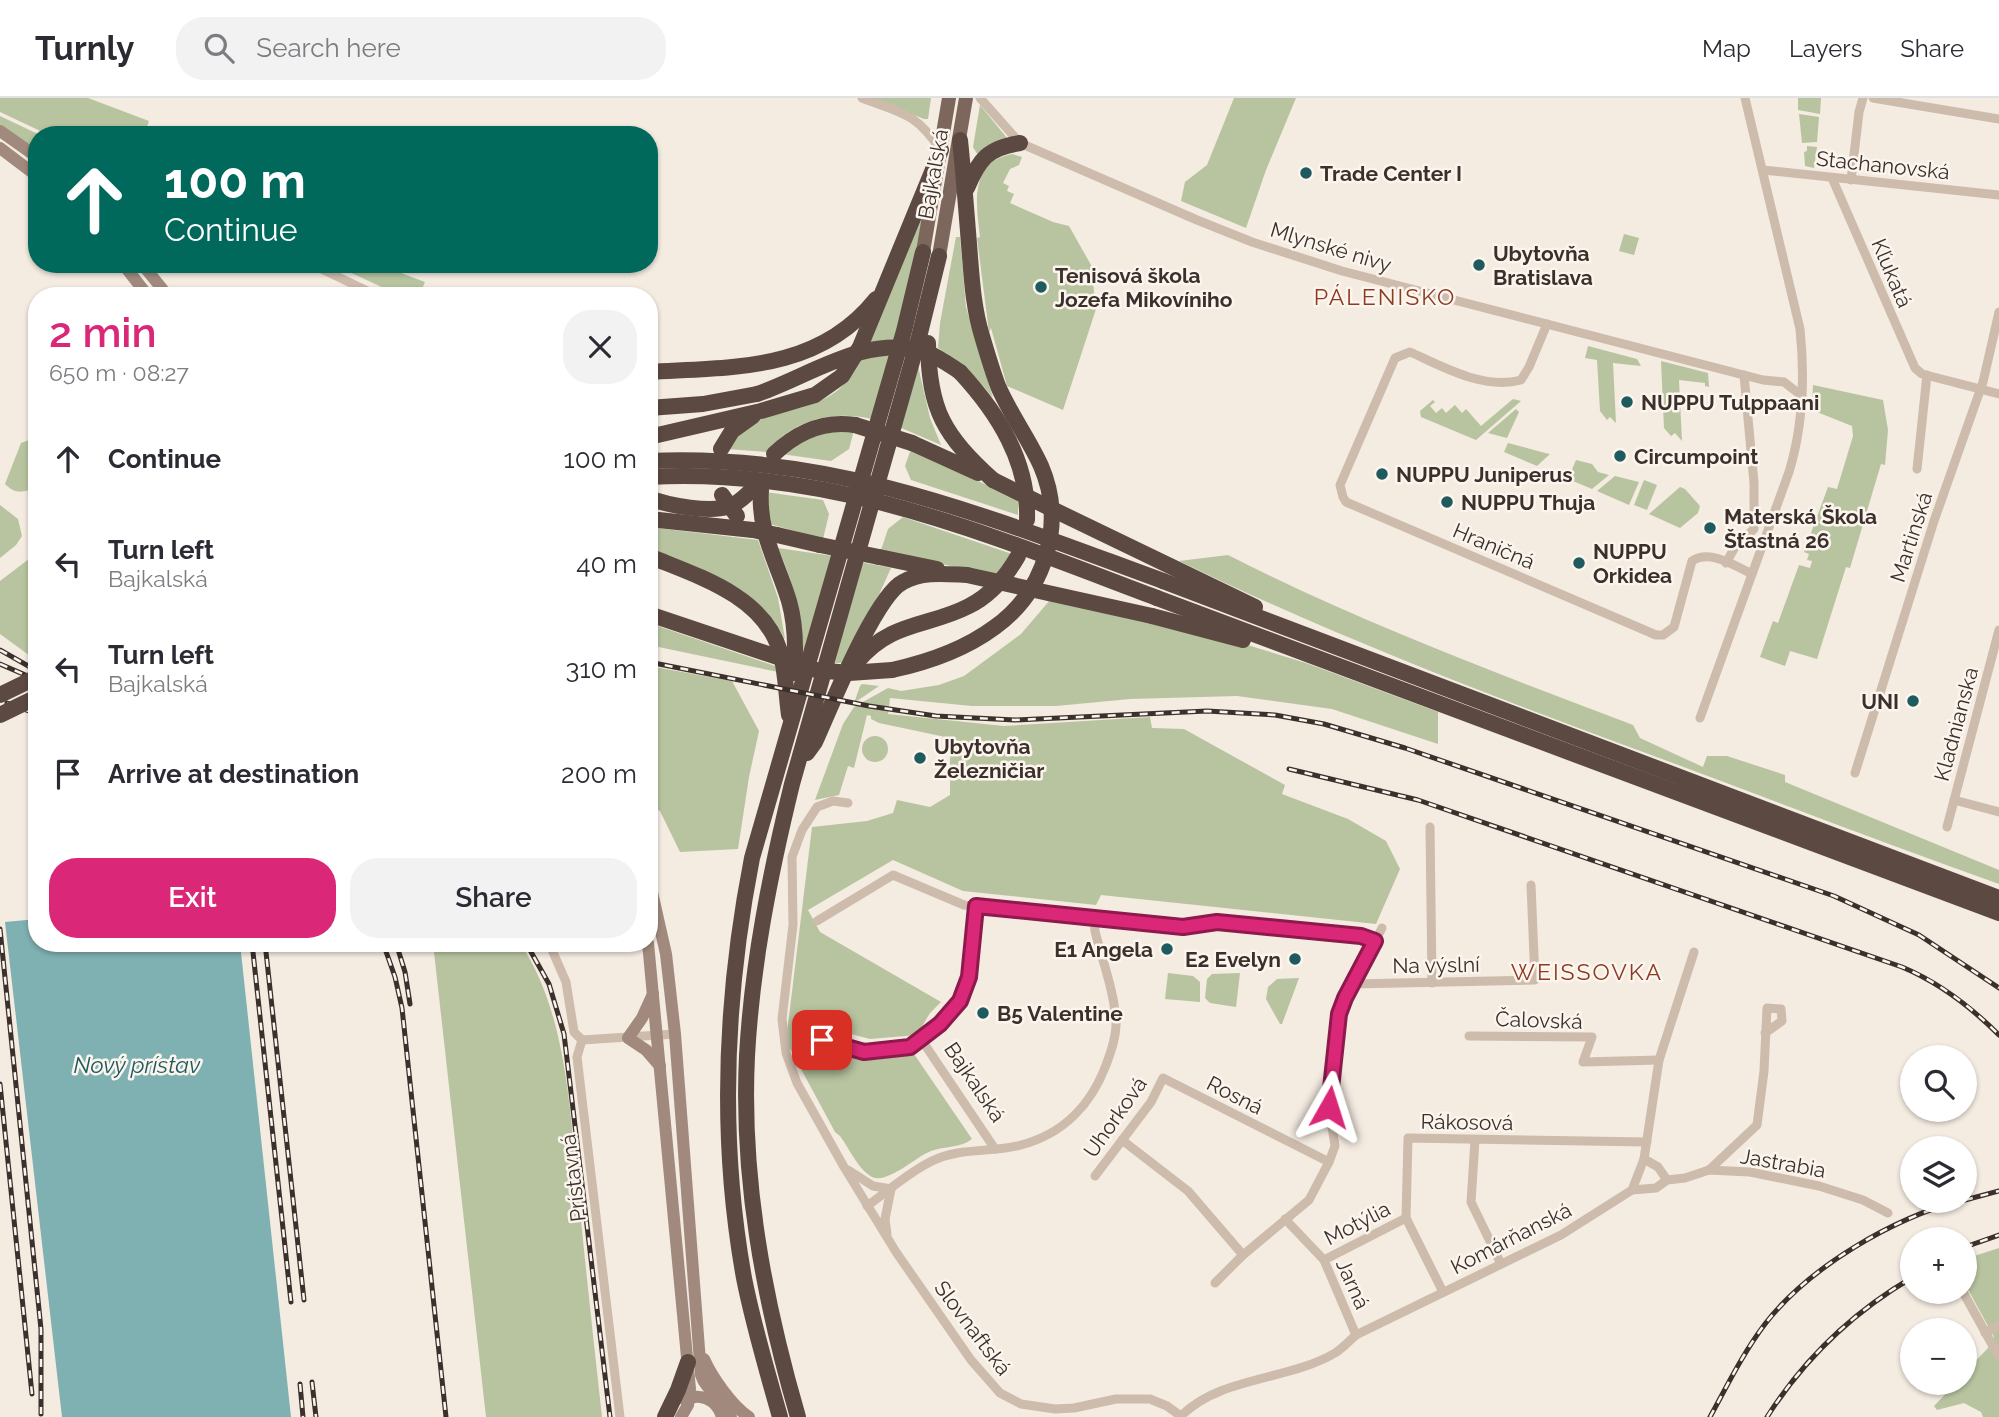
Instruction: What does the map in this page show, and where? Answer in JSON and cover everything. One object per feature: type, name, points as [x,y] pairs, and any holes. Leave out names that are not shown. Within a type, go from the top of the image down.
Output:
[{"type":"highway","points":[[658,617],[816,670],[849,673],[892,670],[945,655],[995,627],[1017,608],[1036,580],[1049,553],[1052,517],[1049,493],[1042,467],[999,387],[980,332],[974,297],[961,140]]},
{"type":"highway","points":[[966,190],[975,170],[987,155],[1001,147],[1020,143]]},
{"type":"highway","points":[[658,435],[761,411],[815,395],[842,376],[856,355],[941,150]]},
{"type":"highway","points":[[931,254],[927,304],[929,375],[936,407],[954,440],[993,480]]},
{"type":"highway","points":[[780,1417],[744,1278],[729,1150],[728,1106],[733,993],[744,899],[752,858],[900,344],[931,254]]},
{"type":"highway","points":[[658,371],[780,361],[814,348],[852,324],[884,289]]},
{"type":"highway","points":[[798,1417],[778,1347],[763,1273],[753,1203],[747,1057],[759,936],[777,845],[798,765],[927,304]]},
{"type":"highway","points":[[658,407],[703,404],[757,394],[845,357],[872,349],[907,348],[924,352],[960,372],[993,411],[1018,462],[1028,495],[1027,520]]},
{"type":"highway","points":[[721,449],[732,431],[761,411]]},
{"type":"highway","points":[[774,454],[792,438],[814,427],[839,424],[855,425],[912,443],[1253,606],[1285,628]]},
{"type":"highway","points":[[658,461],[744,463],[831,474],[871,482],[981,514],[1999,898]]},
{"type":"highway","points":[[658,477],[702,476],[826,489],[976,530],[1999,913]]},
{"type":"highway","points":[[658,501],[671,505],[716,508],[732,505],[757,489],[762,526],[794,621],[790,724]]},
{"type":"highway","points":[[720,491],[737,516],[753,530]]},
{"type":"highway","points":[[658,520],[753,530],[1152,615],[1254,643],[1280,644]]},
{"type":"highway","points":[[846,676],[869,648],[888,635],[967,608],[982,599],[1009,572],[1018,556]]},
{"type":"highway","points":[[658,560],[730,592],[765,623],[779,650],[790,724]]},
{"type":"highway","points":[[798,765],[815,742],[888,594],[902,582],[926,574],[967,575]]},
{"type":"highway","points":[[0,695],[28,681]]},
{"type":"highway","points":[[0,715],[28,701]]},
{"type":"highway","points":[[664,1417],[694,1357]]},
{"type":"main road","name":"Bajkalská","points":[[931,254],[948,98]]},
{"type":"main road","name":"Bajkalská","points":[[931,254],[961,140],[966,98]]},
{"type":"main road","points":[[0,131],[28,151]]},
{"type":"main road","points":[[0,148],[28,169]]},
{"type":"main road","points":[[149,273],[161,287]]},
{"type":"main road","points":[[658,919],[666,954],[675,1034],[694,1357],[687,1408],[681,1417]]},
{"type":"main road","points":[[649,952],[694,1357],[703,1381],[726,1403],[730,1417]]},
{"type":"main road","points":[[653,993],[642,1018],[628,1038],[651,1055],[660,1066]]},
{"type":"main road","points":[[694,1357],[737,1408],[749,1417]]},
{"type":"main road","points":[[673,1417],[678,1405],[689,1398],[701,1396],[718,1407],[722,1417]]},
{"type":"street","points":[[862,98],[913,118],[926,129],[941,150]]},
{"type":"street","points":[[980,98],[1020,143]]},
{"type":"street","points":[[1700,718],[1792,460],[1799,433],[1802,396],[1802,343],[1794,300],[1745,98]]},
{"type":"street","points":[[1851,180],[1863,98]]},
{"type":"street","points":[[1873,98],[1999,119]]},
{"type":"street","name":"Mlynské nivy","points":[[1020,143],[1252,242],[1342,271],[1744,375],[1784,382],[1802,396]]},
{"type":"street","name":"Stachanovská","points":[[1763,170],[1999,195]]},
{"type":"street","name":"Kľukatá","points":[[1832,178],[1911,362],[1918,372],[1927,375]]},
{"type":"street","points":[[330,273],[359,287]]},
{"type":"street","name":"Martinská","points":[[1855,774],[1934,521],[1981,389],[1999,312]]},
{"type":"street","name":"Hraničná","points":[[1547,324],[1521,380],[1510,383],[1470,378],[1410,352],[1395,358],[1340,485],[1342,497],[1346,502],[1656,635],[1662,635],[1674,627],[1692,561],[1699,556],[1708,555],[1726,563]]},
{"type":"street","points":[[1784,382],[1798,375],[1802,364]]},
{"type":"street","points":[[1744,375],[1754,483],[1754,530],[1735,547],[1726,563],[1752,574]]},
{"type":"street","points":[[1917,469],[1927,375],[1999,394]]},
{"type":"street","name":"Kladnianska","points":[[1947,827],[1999,630]]},
{"type":"street","points":[[1954,800],[1999,812]]},
{"type":"street","name":"Slovnaftská","points":[[848,803],[833,801],[817,807],[802,830],[792,857],[794,902],[782,1036],[793,1076],[888,1239],[971,1360],[1000,1393],[1021,1404],[1055,1409],[1132,1397],[1150,1399],[1182,1416]]},
{"type":"street","points":[[1430,827],[1432,983]]},
{"type":"street","points":[[817,921],[893,874],[964,905],[1183,927],[1217,922],[1361,936],[1375,941]]},
{"type":"street","name":"Na výslní","points":[[1353,984],[1535,980],[1531,885]]},
{"type":"street","name":"Bajkalská","points":[[800,1034],[864,1052],[910,1047],[921,1039],[940,1024],[960,1001],[969,977],[976,906]]},
{"type":"street","name":"Bajkalská","points":[[867,1206],[932,1161],[958,1153],[1018,1146],[1051,1133],[1081,1108],[1102,1076],[1114,1041],[1116,1020],[1094,920]]},
{"type":"street","points":[[1215,1283],[1243,1255],[1309,1200],[1329,1162],[1335,1146],[1329,1107],[1339,1014],[1382,928]]},
{"type":"street","name":"Prístavná","points":[[553,952],[566,982],[574,1032],[582,1040],[577,1057],[620,1417]]},
{"type":"street","points":[[1632,1189],[1644,1160],[1659,1060],[1694,952]]},
{"type":"street","points":[[1709,1170],[1757,1125],[1764,1071],[1765,1033]]},
{"type":"street","points":[[582,1040],[675,1034]]},
{"type":"street","name":"Čalovská","points":[[1469,1036],[1592,1037],[1583,1062],[1659,1060]]},
{"type":"street","name":"Bajkalská","points":[[921,1039],[995,1149]]},
{"type":"street","name":"Rosná","points":[[1164,1078],[1329,1162]]},
{"type":"street","name":"Uhorková","points":[[1096,1176],[1151,1102],[1164,1078]]},
{"type":"street","name":"Rákosová","points":[[1443,1292],[1406,1218],[1408,1138],[1647,1142]]},
{"type":"street","points":[[1122,1140],[1188,1191],[1243,1255]]},
{"type":"street","points":[[1475,1140],[1471,1202],[1501,1264]]},
{"type":"street","points":[[1644,1160],[1658,1167],[1667,1180]]},
{"type":"street","points":[[844,1167],[873,1186],[891,1189],[885,1219],[888,1239]]},
{"type":"street","name":"Jastrabia","points":[[1632,1189],[1656,1188],[1667,1180],[1685,1178],[1709,1170],[1750,1172],[1819,1186],[1863,1200],[1888,1213]]},
{"type":"street","name":"Komárňanská","points":[[1182,1416],[1206,1396],[1335,1353],[1356,1335],[1561,1235],[1632,1189]]},
{"type":"street","name":"Motýlia","points":[[1324,1259],[1406,1218]]},
{"type":"street","name":"Jarná","points":[[1285,1219],[1324,1259],[1356,1335]]},
{"type":"street","points":[[1969,1304],[1999,1357]]},
{"type":"street","points":[[1985,1333],[1999,1325]]},
{"type":"green space","points":[[0,98],[88,98],[149,121],[147,126],[30,126],[0,112]]},
{"type":"green space","points":[[872,98],[931,98],[928,119],[924,119]]},
{"type":"green space","points":[[1234,98],[1296,98],[1266,170],[1246,228],[1181,201],[1185,182],[1207,165]]},
{"type":"green space","points":[[1798,98],[1821,98],[1820,114],[1798,110]]},
{"type":"green space","points":[[980,105],[1007,138],[979,157],[973,147]]},
{"type":"green space","points":[[1799,114],[1819,117],[1817,142],[1802,143]]},
{"type":"green space","points":[[0,116],[28,129],[28,145],[0,125]]},
{"type":"green space","points":[[1807,146],[1817,147],[1814,168],[1805,166],[1804,152],[1807,151]]},
{"type":"green space","name":"Tenisová škola Jozefa Mikovíniho","points":[[1012,154],[1022,157],[1019,165],[1010,169],[1003,183],[1009,186],[1007,191],[1014,194],[1010,203],[1069,226],[1091,265],[1096,309],[1063,410],[1007,386],[991,328],[989,332],[977,238],[980,237],[978,186],[988,166]]},
{"type":"green space","points":[[928,196],[915,263],[872,419],[843,416],[815,420],[789,432],[767,452],[727,449],[738,434],[751,424],[824,399],[848,380],[864,356]]},
{"type":"green space","points":[[1624,234],[1639,238],[1634,255],[1619,251]]},
{"type":"green space","points":[[956,237],[960,237],[966,307],[993,398],[968,370],[938,348]]},
{"type":"green space","points":[[351,273],[401,273],[425,282],[423,287],[382,287]]},
{"type":"green space","points":[[1588,346],[1637,359],[1641,366],[1613,363],[1616,423],[1610,417],[1607,420],[1600,411],[1597,360],[1585,358]]},
{"type":"green space","points":[[1661,361],[1708,373],[1709,387],[1705,386],[1705,383],[1679,380],[1682,441],[1675,433],[1671,436],[1664,428]]},
{"type":"green space","points":[[918,366],[930,418],[941,445],[899,427]]},
{"type":"green space","points":[[1813,385],[1883,400],[1888,430],[1885,465],[1881,464],[1850,568],[1846,567],[1817,659],[1790,651],[1785,666],[1760,657],[1773,621],[1778,623],[1799,565],[1810,568],[1812,561],[1807,560],[1809,554],[1804,552],[1828,487],[1837,489],[1853,436],[1852,426],[1812,410]]},
{"type":"green space","points":[[1513,399],[1521,401],[1476,440],[1421,417],[1420,411],[1433,400],[1435,402],[1430,406],[1436,413],[1442,408],[1446,413],[1455,405],[1462,413],[1466,409],[1481,426]]},
{"type":"green space","points":[[1516,409],[1519,412],[1507,438],[1488,433]]},
{"type":"green space","points":[[854,430],[849,449],[831,461],[781,454],[814,433]]},
{"type":"green space","points":[[28,440],[28,490],[16,491],[5,484],[21,443]]},
{"type":"green space","points":[[1508,443],[1550,454],[1537,466],[1504,452]]},
{"type":"green space","points":[[911,449],[1018,500],[1018,515],[911,480],[905,466]]},
{"type":"green space","points":[[1576,460],[1592,464],[1598,472],[1609,475],[1592,489],[1568,479]]},
{"type":"green space","points":[[1615,476],[1639,482],[1629,505],[1597,491]]},
{"type":"green space","points":[[1644,480],[1657,485],[1647,510],[1634,505]]},
{"type":"green space","points":[[1680,487],[1700,506],[1698,513],[1680,528],[1649,514]]},
{"type":"green space","points":[[765,492],[823,500],[829,514],[823,539],[766,523]]},
{"type":"green space","points":[[0,505],[18,519],[22,536],[16,545],[0,558]]},
{"type":"green space","points":[[903,517],[1012,554],[998,577],[881,550],[888,529]]},
{"type":"green space","points":[[658,528],[758,540],[778,598],[785,639],[759,605],[743,592],[708,572],[658,552]]},
{"type":"green space","points":[[778,548],[833,556],[807,651],[801,650],[795,598]]},
{"type":"green space","points":[[1228,555],[1378,625],[1633,725],[1640,738],[1703,767],[1707,756],[1727,756],[1785,775],[1785,782],[1999,870],[1999,884],[1479,690],[1298,616],[1179,561]]},
{"type":"green space","points":[[28,560],[28,654],[0,634],[0,581]]},
{"type":"green space","points":[[860,562],[891,568],[848,663],[835,663]]},
{"type":"green space","points":[[1050,600],[1205,632],[1306,663],[1438,712],[1438,744],[1332,709],[1237,696],[1130,699],[1056,706],[972,706],[890,698],[888,714],[1004,726],[1150,717],[1152,728],[1184,729],[1285,785],[1282,794],[1348,819],[1386,841],[1400,869],[1376,924],[1101,895],[1096,905],[963,891],[893,860],[808,910],[820,932],[941,1002],[930,1013],[917,1035],[870,1039],[802,1021],[796,1044],[835,1056],[838,1050],[873,1060],[914,1054],[972,1139],[963,1144],[931,1151],[891,1175],[875,1178],[861,1167],[835,1132],[786,1041],[812,827],[867,821],[893,813],[897,800],[930,807],[950,795],[950,738],[879,723],[867,715],[854,768],[848,766],[839,795],[815,800],[843,724],[854,707],[888,688],[901,691],[939,685],[964,676],[1021,634]]},
{"type":"green space","points":[[658,626],[775,666],[778,672],[658,647]]},
{"type":"green space","points":[[658,668],[732,681],[759,731],[738,849],[680,852],[660,811]]},
{"type":"green space","points":[[860,686],[879,686],[854,703]]},
{"type":"green space","points":[[875,736],[884,740],[888,749],[884,758],[875,762],[866,758],[862,749],[866,740]]},
{"type":"green space","points":[[434,952],[525,952],[548,1001],[557,1033],[569,1100],[602,1417],[486,1417]]},
{"type":"green space","points":[[1168,973],[1193,976],[1200,982],[1200,1002],[1165,999]]},
{"type":"green space","points":[[1240,973],[1236,1007],[1210,1003],[1205,998],[1207,979],[1212,974]]},
{"type":"green space","points":[[1299,978],[1280,1024],[1266,999],[1268,987],[1277,979]]},
{"type":"green space","points":[[1999,1248],[1999,1417],[1983,1417],[1981,1412],[1964,1403],[1937,1410],[1934,1406],[1945,1395],[1977,1395],[1977,1359],[1994,1337],[1976,1304],[1977,1255]]},
{"type":"water","name":"Nový prístav","points":[[28,920],[28,952],[241,952],[291,1417],[62,1417],[5,922]]},
{"type":"railway","points":[[0,650],[28,666]]},
{"type":"railway","points":[[0,664],[28,676]]},
{"type":"railway","points":[[658,664],[869,706],[936,716],[1015,720],[1207,711],[1275,715],[1324,724],[1405,748],[1834,896],[1919,935],[1999,988]]},
{"type":"railway","points":[[0,710],[28,696]]},
{"type":"railway","points":[[7,703],[28,711]]},
{"type":"railway","points":[[1289,769],[1418,800],[1902,967],[1954,996],[1999,1035]]},
{"type":"railway","points":[[0,929],[41,1329],[41,1414]]},
{"type":"railway","points":[[253,952],[291,1302]]},
{"type":"railway","points":[[266,952],[304,1300]]},
{"type":"railway","points":[[386,952],[402,1008],[446,1417]]},
{"type":"railway","points":[[399,952],[410,1004]]},
{"type":"railway","points":[[531,952],[549,984],[564,1034],[610,1417]]},
{"type":"railway","points":[[0,1084],[32,1394]]},
{"type":"railway","points":[[1977,1197],[1999,1191]]},
{"type":"railway","points":[[1710,1417],[1757,1335],[1783,1303],[1828,1264],[1854,1247],[1923,1213]]},
{"type":"railway","points":[[1977,1243],[1999,1235]]},
{"type":"railway","points":[[1767,1417],[1797,1376],[1831,1338],[1870,1305],[1900,1285]]},
{"type":"railway","points":[[312,1382],[316,1417]]},
{"type":"railway","points":[[300,1384],[303,1417]]},
{"type":"place","name":"Trade Center I","points":[[1306,173]]},
{"type":"place","name":"Ubytovňa Bratislava","points":[[1479,265]]},
{"type":"place","name":"Tenisová škola Jozefa Mikovíniho","points":[[1041,287]]},
{"type":"place","name":"NUPPU Tulppaani","points":[[1627,402]]},
{"type":"place","name":"Circumpoint","points":[[1620,456]]},
{"type":"place","name":"NUPPU Juniperus","points":[[1382,474]]},
{"type":"place","name":"NUPPU Thuja","points":[[1447,502]]},
{"type":"place","name":"Materská Škola Šťastná 26","points":[[1710,528]]},
{"type":"place","name":"NUPPU Orkidea","points":[[1579,563]]},
{"type":"place","name":"UNI","points":[[1913,701]]},
{"type":"place","name":"Ubytovňa Železničiar","points":[[920,758]]},
{"type":"place","name":"E1 Angela","points":[[1167,949]]},
{"type":"place","name":"E2 Evelyn","points":[[1295,959]]},
{"type":"place","name":"B5 Valentine","points":[[983,1013]]},
{"type":"district","name":"PÁLENISKO","points":[[1385,296]]},
{"type":"district","name":"WEISSOVKA","points":[[1587,971]]},
{"type":"route","points":[[822,1040],[864,1052],[910,1047],[940,1024],[960,1001],[969,977],[976,906],[1183,927],[1217,922],[1361,936],[1375,941],[1339,1014],[1329,1107]]}]
